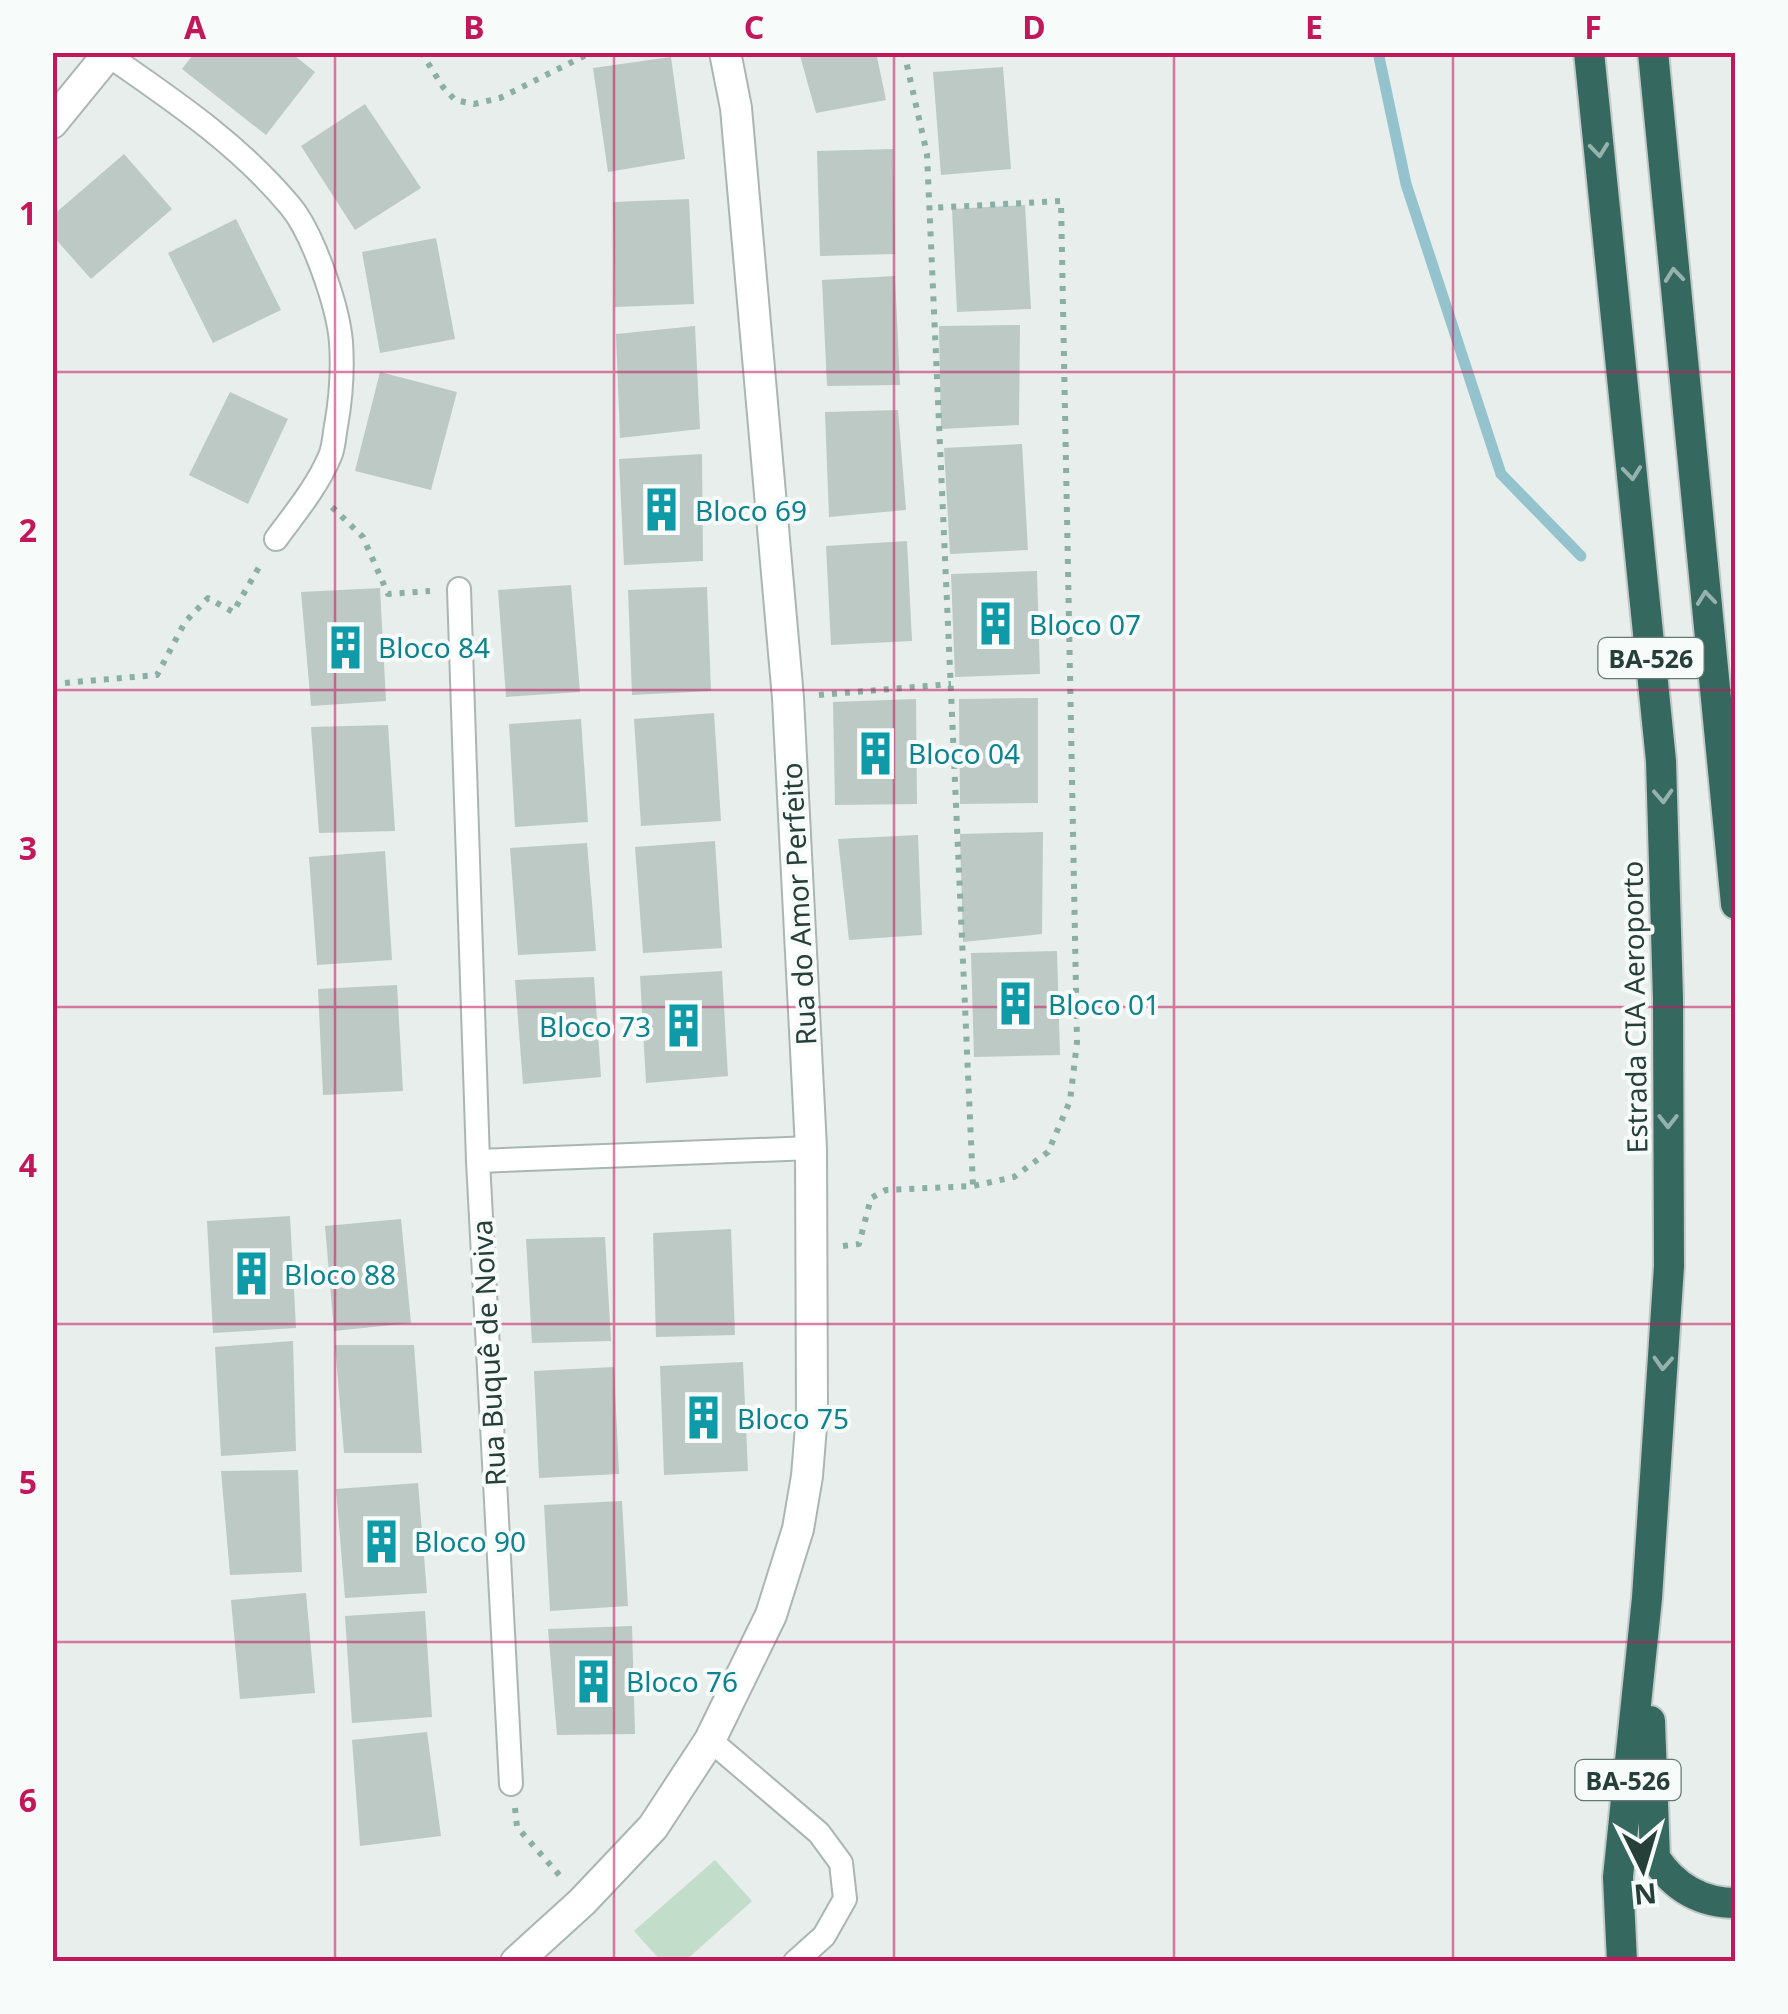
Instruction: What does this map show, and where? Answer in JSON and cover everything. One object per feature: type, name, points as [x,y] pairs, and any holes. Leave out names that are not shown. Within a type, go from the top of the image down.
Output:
[{"type":"highway","name":"Estrada CIA Aeroporto","points":[[1589,52],[1661,761],[1668,998],[1669,1266],[1648,1598],[1618,1877],[1622,1962]]},
{"type":"highway","name":"BA-526","points":[[1653,52],[1736,904]]},
{"type":"highway","points":[[1648,1598],[1655,1858],[1682,1888],[1708,1900],[1736,1903]]},
{"type":"street","name":"Rua do Amor Perfeito","points":[[516,1962],[582,1902],[653,1827],[710,1740],[771,1616],[798,1529],[807,1476],[812,1414],[810,1148],[788,698],[736,108],[725,52]]},
{"type":"street","points":[[52,123],[109,54]]},
{"type":"lane","points":[[109,54],[247,159],[293,210],[312,241],[341,338],[342,393],[331,453],[311,492],[276,539]]},
{"type":"lane","name":"Rua Buquê de Noiva","points":[[459,589],[478,1161],[511,1784]]},
{"type":"lane","points":[[478,1161],[810,1148]]},
{"type":"lane","points":[[710,1740],[819,1833],[841,1863],[845,1900],[824,1936],[795,1962]]},
{"type":"path","points":[[422,52],[455,100],[474,104],[500,98],[592,52]]},
{"type":"path","points":[[904,52],[927,154],[972,1186]]},
{"type":"path","points":[[812,1249],[859,1244],[871,1198],[886,1190],[972,1186],[1014,1177],[1048,1152],[1070,1101],[1077,1042],[1061,202],[930,208]]},
{"type":"path","points":[[311,492],[363,536],[388,594],[459,589]]},
{"type":"path","points":[[52,684],[157,675],[186,622],[208,598],[232,612],[276,539]]},
{"type":"path","points":[[788,698],[951,684]]},
{"type":"path","points":[[517,1827],[564,1880]]},
{"type":"green space","points":[[715,1860],[752,1901],[685,1961],[661,1961],[634,1931]]},
{"type":"building","points":[[195,52],[290,52],[315,72],[266,135],[182,69]]},
{"type":"building","points":[[799,52],[876,52],[886,100],[816,113]]},
{"type":"building","points":[[671,57],[685,159],[608,172],[593,68]]},
{"type":"building","points":[[1003,67],[1011,169],[941,175],[933,72]]},
{"type":"building","points":[[365,104],[421,188],[355,230],[301,146]]},
{"type":"building","points":[[893,149],[895,254],[820,256],[817,151]]},
{"type":"building","points":[[124,154],[172,209],[91,279],[52,235],[52,216]]},
{"type":"building","points":[[689,199],[694,304],[615,307],[613,202]]},
{"type":"building","points":[[1025,205],[1031,309],[957,312],[952,209]]},
{"type":"building","points":[[236,219],[281,310],[213,343],[168,253]]},
{"type":"building","points":[[436,238],[455,339],[380,353],[362,252]]},
{"type":"building","points":[[895,276],[900,385],[827,386],[822,280]]},
{"type":"building","points":[[1020,325],[1019,425],[941,429],[939,326]]},
{"type":"building","points":[[695,326],[700,429],[620,438],[616,334]]},
{"type":"building","points":[[380,372],[457,392],[431,490],[355,471]]},
{"type":"building","points":[[230,392],[288,419],[248,504],[189,475]]},
{"type":"building","points":[[898,410],[906,510],[829,517],[825,412]]},
{"type":"building","points":[[1022,444],[1028,550],[950,554],[944,448]]},
{"type":"building","name":"Bloco 69","points":[[702,454],[703,561],[624,565],[619,459]]},
{"type":"building","points":[[907,541],[912,641],[831,645],[826,546]]},
{"type":"building","name":"Bloco 07","points":[[1037,571],[1040,674],[955,677],[951,574]]},
{"type":"building","points":[[571,585],[580,692],[506,697],[498,590]]},
{"type":"building","points":[[707,587],[711,691],[632,695],[628,590]]},
{"type":"building","name":"Bloco 84","points":[[380,588],[386,701],[311,706],[301,592]]},
{"type":"building","points":[[1038,698],[1038,803],[960,804],[959,699]]},
{"type":"building","name":"Bloco 04","points":[[916,699],[917,804],[835,805],[833,702]]},
{"type":"building","points":[[714,713],[721,821],[641,826],[634,719]]},
{"type":"building","points":[[581,719],[588,822],[515,827],[509,724]]},
{"type":"building","points":[[388,725],[395,831],[319,833],[311,727]]},
{"type":"building","points":[[1043,832],[1042,934],[963,942],[960,834]]},
{"type":"building","points":[[918,835],[922,935],[849,940],[838,839]]},
{"type":"building","points":[[715,841],[722,948],[643,953],[635,847]]},
{"type":"building","points":[[587,843],[596,951],[518,955],[510,848]]},
{"type":"building","points":[[385,851],[392,960],[317,965],[309,857]]},
{"type":"building","name":"Bloco 01","points":[[1057,951],[1060,1055],[974,1057],[971,953]]},
{"type":"building","name":"Bloco 73","points":[[722,971],[728,1076],[646,1083],[640,976]]},
{"type":"building","points":[[594,977],[601,1077],[523,1084],[515,980]]},
{"type":"building","points":[[397,985],[403,1091],[323,1095],[318,989]]},
{"type":"building","name":"Bloco 88","points":[[290,1216],[296,1328],[213,1333],[207,1221]]},
{"type":"building","points":[[401,1219],[411,1323],[334,1331],[325,1226]]},
{"type":"building","points":[[731,1229],[735,1335],[656,1337],[653,1233]]},
{"type":"building","points":[[605,1237],[611,1341],[532,1343],[526,1239]]},
{"type":"building","points":[[293,1341],[296,1451],[221,1456],[215,1347]]},
{"type":"building","points":[[335,1345],[414,1345],[422,1453],[344,1453]]},
{"type":"building","name":"Bloco 75","points":[[743,1362],[748,1471],[664,1475],[660,1366]]},
{"type":"building","points":[[614,1367],[619,1474],[539,1478],[534,1371]]},
{"type":"building","points":[[298,1470],[302,1572],[230,1575],[221,1471]]},
{"type":"building","name":"Bloco 90","points":[[418,1483],[427,1593],[345,1598],[336,1489]]},
{"type":"building","points":[[622,1501],[628,1606],[550,1611],[544,1505]]},
{"type":"building","points":[[306,1593],[315,1693],[240,1699],[231,1600]]},
{"type":"building","points":[[425,1611],[432,1717],[352,1723],[345,1616]]},
{"type":"building","name":"Bloco 76","points":[[632,1626],[635,1734],[557,1735],[548,1629]]},
{"type":"building","points":[[427,1732],[441,1836],[360,1846],[352,1740]]},
{"type":"waterway","points":[[1378,52],[1406,184],[1501,474],[1581,556]]},
{"type":"place","name":"Bloco 69","points":[[662,510]]},
{"type":"place","name":"Bloco 07","points":[[996,624]]},
{"type":"place","name":"Bloco 84","points":[[345,647]]},
{"type":"place","name":"Bloco 04","points":[[875,753]]},
{"type":"place","name":"Bloco 01","points":[[1015,1004]]},
{"type":"place","name":"Bloco 73","points":[[684,1026]]},
{"type":"place","name":"Bloco 88","points":[[251,1274]]},
{"type":"place","name":"Bloco 75","points":[[704,1418]]},
{"type":"place","name":"Bloco 90","points":[[381,1541]]},
{"type":"place","name":"Bloco 76","points":[[593,1681]]}]
